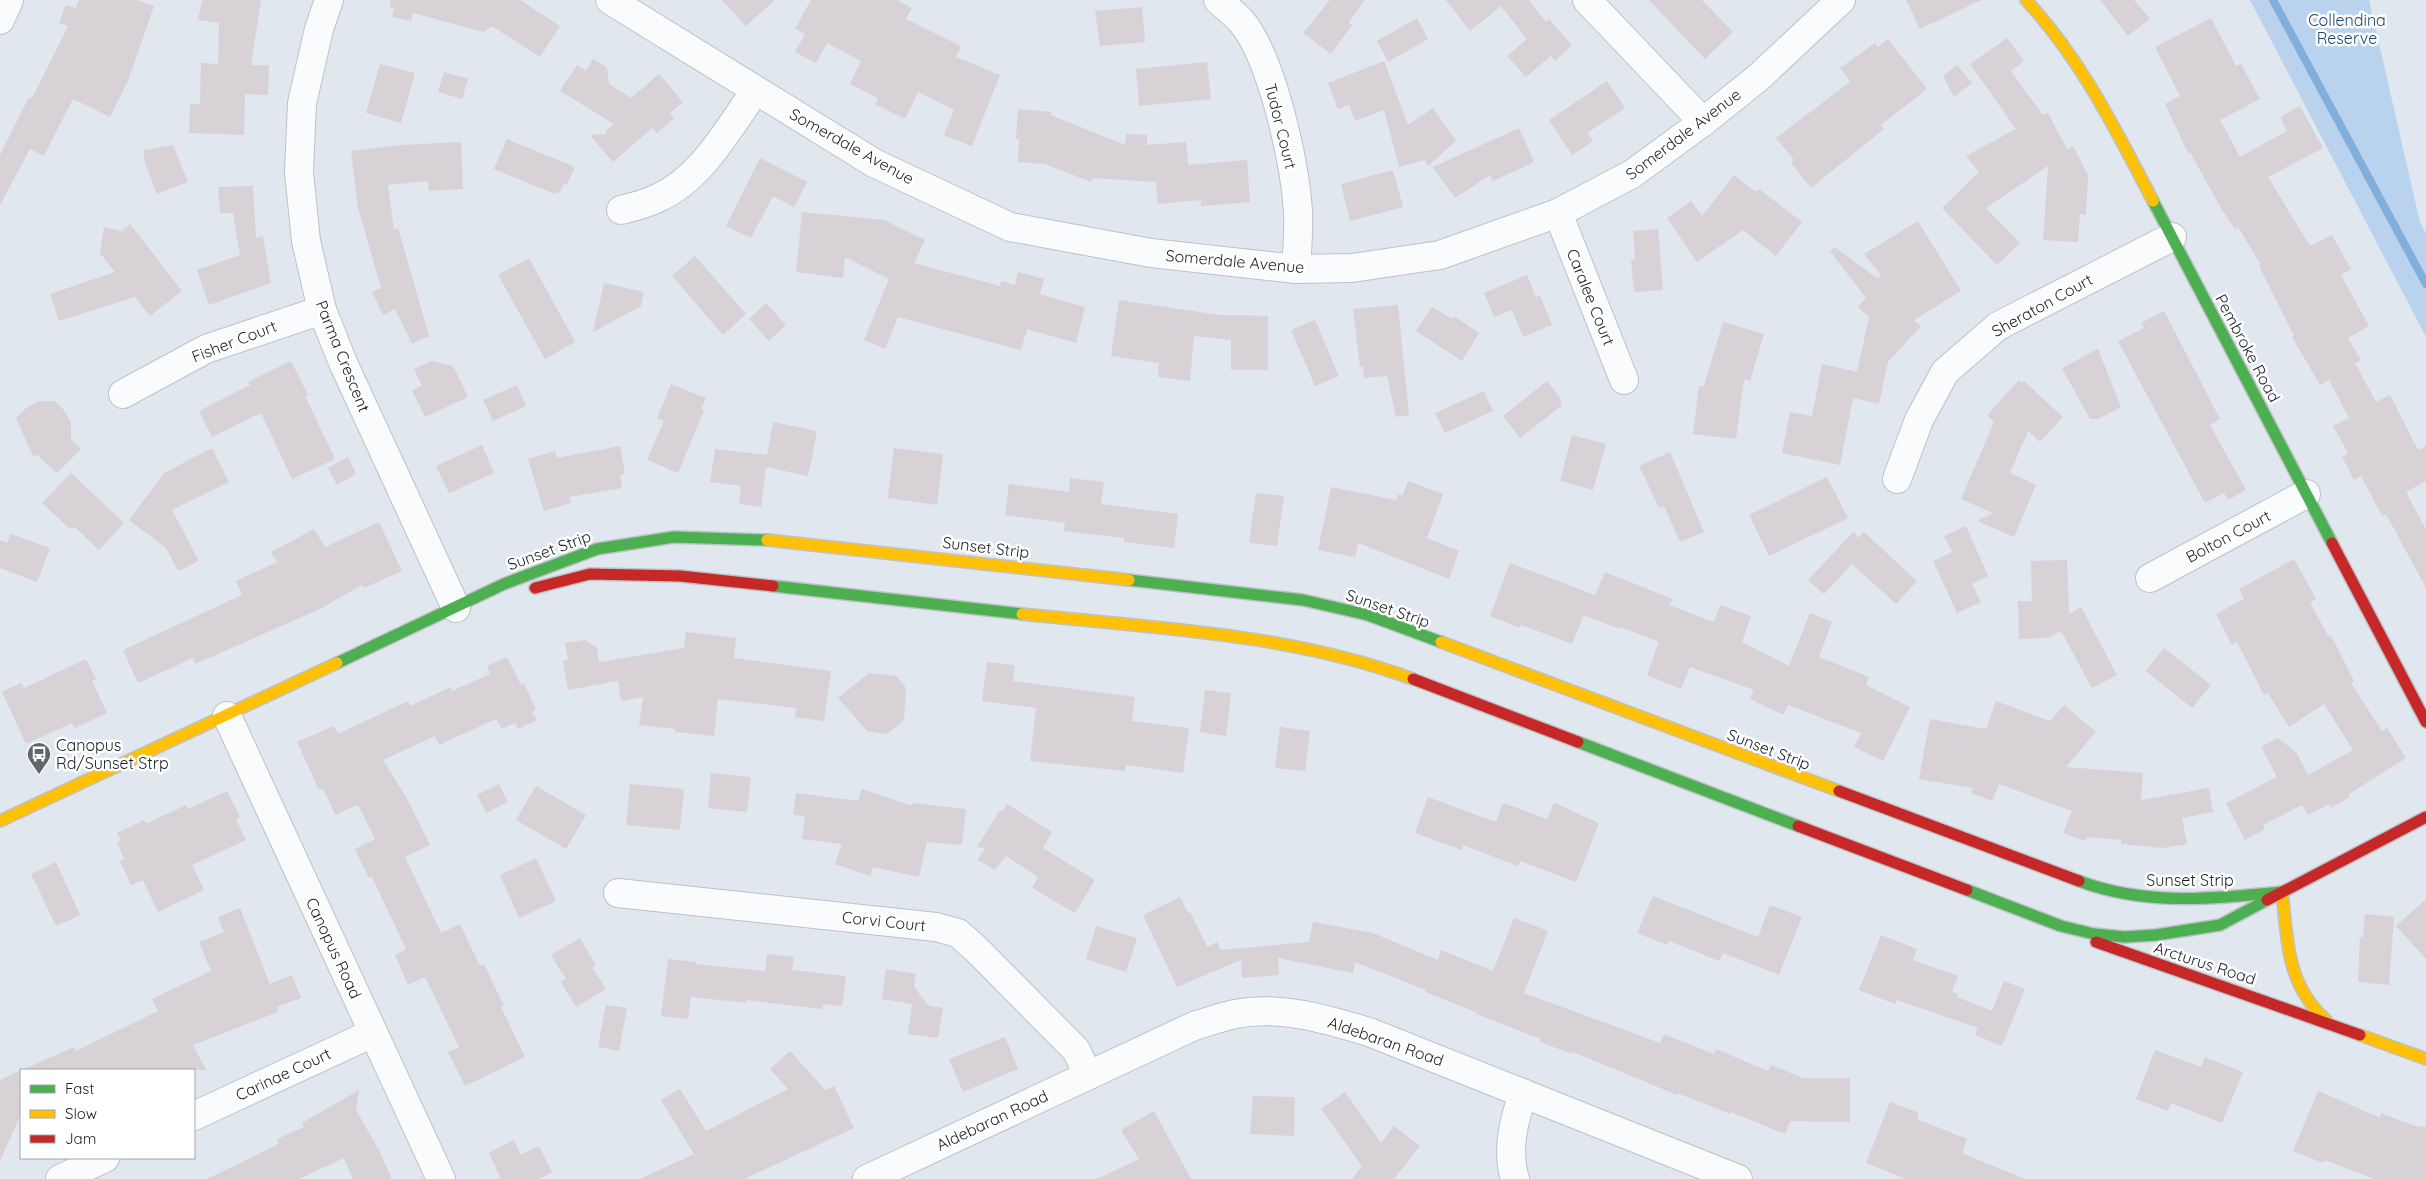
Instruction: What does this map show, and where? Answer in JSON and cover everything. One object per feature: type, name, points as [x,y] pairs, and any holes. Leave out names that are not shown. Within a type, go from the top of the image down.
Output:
[{"type":"street","points":[[0,20],[10,0]]},
{"type":"street","name":"Parma Crescent","points":[[329,0],[319,29],[302,103],[299,172],[306,241],[322,310],[344,365],[456,608]]},
{"type":"street","name":"Somerdale Avenue","points":[[610,0],[874,163],[1010,226],[1151,253],[1296,269],[1352,268],[1440,255],[1558,213],[1632,174],[1703,122],[1759,77],[1841,0]]},
{"type":"street","name":"Tudor Court","points":[[1218,0],[1241,21],[1248,33],[1266,67],[1279,110],[1290,157],[1298,212],[1296,269]]},
{"type":"street","points":[[1587,0],[1703,122]]},
{"type":"street","name":"Pembroke Road","points":[[2026,0],[2053,29],[2105,110],[2426,722]]},
{"type":"street","points":[[621,210],[658,198],[682,183],[704,162],[755,91]]},
{"type":"street","name":"Caralee Court","points":[[1558,213],[1624,380]]},
{"type":"street","name":"Sheraton Court","points":[[1897,479],[1919,420],[1945,372],[1998,326],[2172,237]]},
{"type":"street","name":"Fisher Court","points":[[123,394],[206,349],[322,310]]},
{"type":"street","name":"Bolton Court","points":[[2150,578],[2306,494]]},
{"type":"street","name":"Sunset Strip","points":[[0,821],[227,716],[504,584],[597,548],[674,537],[787,540],[1303,600],[1368,615],[2098,888],[2121,894],[2167,899],[2282,892]]},
{"type":"street","name":"Sunset Strip","points":[[527,590],[590,574],[680,576],[1225,636],[1307,648],[1393,672],[2060,926],[2094,934],[2126,937],[2198,930],[2228,922],[2426,817]]},
{"type":"street","name":"Sunset Strip","points":[[456,608],[509,594]]},
{"type":"street","name":"Canopus Road","points":[[227,716],[441,1179]]},
{"type":"street","name":"Arcturus Road","points":[[2282,892],[2292,967],[2297,985],[2319,1014],[2341,1028]]},
{"type":"street","name":"Corvi Court","points":[[618,893],[936,927],[958,933],[1076,1050],[1088,1075]]},
{"type":"street","name":"Arcturus Road","points":[[2060,926],[2133,956],[2341,1028],[2426,1060]]},
{"type":"street","name":"Aldebaran Road","points":[[867,1179],[1194,1026],[1236,1014],[1276,1012],[1316,1016],[1369,1032],[1738,1179]]},
{"type":"street","name":"Carinae Court","points":[[195,1116],[373,1032]]},
{"type":"street","points":[[1514,1179],[1511,1166],[1513,1125],[1523,1093]]},
{"type":"street","points":[[60,1179],[103,1159]]},
{"type":"green space","name":"Collendina Reserve","points":[[2250,0],[2369,0],[2420,222],[2426,234],[2426,337]]},
{"type":"building","points":[[79,0],[137,0],[154,6],[128,81],[110,117],[73,99],[44,156],[30,149],[0,205],[0,155],[29,97],[32,98],[68,26],[59,23],[66,5],[76,8]]},
{"type":"building","points":[[202,0],[261,0],[251,65],[269,65],[268,95],[245,94],[244,135],[189,133],[190,104],[200,104],[201,63],[218,64],[219,23],[198,20]]},
{"type":"building","points":[[390,0],[520,0],[560,26],[540,57],[492,26],[484,32],[413,13],[411,21],[392,17],[394,8],[390,7]]},
{"type":"building","points":[[722,0],[775,0],[746,26]]},
{"type":"building","points":[[811,0],[897,0],[912,8],[906,19],[961,46],[956,57],[1000,75],[972,146],[944,135],[954,110],[918,92],[905,119],[875,104],[878,98],[850,84],[861,61],[827,43],[816,63],[795,52],[805,34],[795,29]]},
{"type":"building","points":[[1330,0],[1365,0],[1349,22],[1352,25],[1331,54],[1303,33]]},
{"type":"building","points":[[1446,0],[1529,0],[1546,22],[1549,19],[1572,45],[1555,61],[1551,56],[1526,77],[1507,56],[1527,39],[1501,6],[1470,31]]},
{"type":"building","points":[[1649,0],[1702,0],[1733,32],[1705,59]]},
{"type":"building","points":[[1906,0],[1981,0],[1920,29]]},
{"type":"building","points":[[2100,0],[2134,0],[2150,19],[2128,36]]},
{"type":"building","points":[[1142,7],[1145,42],[1100,46],[1095,11]]},
{"type":"building","points":[[1417,18],[1428,39],[1388,62],[1377,41]]},
{"type":"building","points":[[2211,18],[2236,66],[2241,64],[2260,99],[2220,120],[2240,157],[2287,131],[2280,117],[2300,106],[2323,148],[2268,177],[2310,246],[2332,235],[2351,269],[2341,275],[2369,326],[2348,338],[2361,360],[2355,363],[2376,402],[2390,395],[2418,450],[2426,446],[2426,481],[2406,492],[2426,530],[2426,588],[2386,514],[2382,516],[2361,476],[2354,480],[2342,457],[2348,453],[2333,426],[2349,418],[2329,380],[2320,385],[2292,337],[2294,336],[2259,266],[2261,265],[2238,227],[2235,229],[2222,210],[2190,152],[2188,153],[2165,104],[2180,96],[2155,47]]},
{"type":"building","points":[[2007,38],[2024,61],[2011,71],[2043,115],[2048,113],[2067,149],[2073,146],[2088,175],[2086,215],[2080,214],[2078,242],[2043,240],[2048,166],[1986,208],[2020,243],[1997,265],[1942,208],[1979,172],[1966,156],[2016,129],[1970,64]]},
{"type":"building","points":[[1888,39],[1927,89],[1881,125],[1884,129],[1811,188],[1791,163],[1794,160],[1776,138],[1850,82],[1840,68],[1875,43],[1878,47]]},
{"type":"building","points":[[593,59],[607,67],[609,84],[631,98],[659,74],[683,102],[670,113],[674,118],[657,133],[652,128],[613,162],[590,135],[606,134],[607,130],[614,124],[560,91],[577,65],[586,71]]},
{"type":"building","points":[[1384,61],[1408,125],[1433,108],[1456,141],[1428,166],[1425,160],[1399,167],[1384,110],[1355,121],[1349,105],[1338,109],[1328,83]]},
{"type":"building","points":[[1207,62],[1211,99],[1139,106],[1136,69]]},
{"type":"building","points":[[380,64],[415,73],[401,123],[366,113]]},
{"type":"building","points":[[1957,65],[1972,83],[1954,97],[1943,76]]},
{"type":"building","points":[[444,72],[468,79],[462,99],[438,92]]},
{"type":"building","points":[[1607,81],[1625,108],[1587,133],[1593,141],[1572,155],[1549,120]]},
{"type":"building","points":[[1018,109],[1051,112],[1051,115],[1125,145],[1126,134],[1147,135],[1147,145],[1186,142],[1188,165],[1247,160],[1250,202],[1201,206],[1201,200],[1158,204],[1156,182],[1093,178],[1091,182],[1045,164],[1018,162],[1019,139],[1016,139]]},
{"type":"building","points":[[1519,128],[1534,162],[1493,181],[1490,175],[1455,198],[1433,167]]},
{"type":"building","points":[[507,139],[575,167],[567,185],[564,183],[560,193],[556,192],[555,194],[494,169]]},
{"type":"building","points":[[461,142],[463,189],[429,191],[428,181],[388,185],[394,230],[398,228],[429,336],[412,344],[395,309],[383,315],[372,292],[381,288],[358,208],[351,151],[402,145]]},
{"type":"building","points":[[173,145],[188,182],[157,194],[145,163],[143,150]]},
{"type":"building","points":[[760,158],[807,182],[794,207],[773,196],[751,238],[726,226]]},
{"type":"building","points":[[1393,170],[1403,207],[1350,221],[1341,184]]},
{"type":"building","points":[[1734,175],[1756,192],[1759,189],[1802,222],[1776,256],[1743,230],[1697,262],[1667,218],[1691,201],[1702,216]]},
{"type":"building","points":[[253,186],[256,238],[263,236],[271,283],[209,305],[197,270],[240,255],[233,213],[220,213],[218,187]]},
{"type":"building","points":[[802,212],[884,220],[925,240],[914,263],[1000,286],[1001,281],[1015,285],[1018,272],[1044,279],[1040,294],[1085,307],[1076,343],[1027,329],[1021,350],[898,317],[885,349],[864,340],[889,279],[845,257],[843,278],[796,272]]},
{"type":"building","points":[[1918,221],[1961,291],[1914,320],[1921,326],[1888,362],[1879,404],[1853,398],[1840,465],[1782,453],[1790,412],[1812,416],[1822,364],[1857,372],[1869,317],[1858,307],[1866,298],[1830,251],[1835,247],[1878,279],[1881,275],[1864,254]]},
{"type":"building","points":[[130,224],[182,291],[150,316],[135,297],[59,321],[50,294],[115,272],[100,253],[104,227],[122,231]]},
{"type":"building","points":[[1658,229],[1663,290],[1634,292],[1631,260],[1635,259],[1633,231]]},
{"type":"building","points":[[695,256],[746,314],[723,335],[672,276]]},
{"type":"building","points":[[529,258],[575,342],[545,359],[498,275]]},
{"type":"building","points":[[1527,275],[1536,297],[1540,295],[1552,325],[1523,337],[1512,310],[1494,317],[1484,293]]},
{"type":"building","points":[[604,283],[644,292],[641,306],[593,332]]},
{"type":"building","points":[[1119,300],[1219,315],[1268,316],[1268,370],[1231,370],[1231,340],[1194,336],[1190,381],[1158,377],[1159,363],[1111,356]]},
{"type":"building","points":[[766,303],[786,325],[769,341],[749,319]]},
{"type":"building","points":[[1398,305],[1409,415],[1396,417],[1387,376],[1364,378],[1363,366],[1360,367],[1353,309]]},
{"type":"building","points":[[1432,307],[1452,319],[1454,316],[1479,333],[1462,361],[1416,331]]},
{"type":"building","points":[[2164,311],[2220,419],[2210,425],[2246,490],[2228,500],[2224,493],[2205,503],[2118,341],[2144,328],[2141,323]]},
{"type":"building","points":[[1315,320],[1339,376],[1315,386],[1291,330]]},
{"type":"building","points":[[1723,322],[1764,334],[1750,381],[1744,379],[1736,439],[1693,434],[1699,386],[1704,386]]},
{"type":"building","points":[[2098,349],[2121,407],[2098,419],[2090,419],[2062,368]]},
{"type":"building","points":[[291,361],[308,395],[305,396],[335,459],[292,479],[261,413],[212,437],[199,411],[250,385],[248,382]]},
{"type":"building","points":[[432,361],[453,366],[468,397],[425,417],[412,390],[422,386],[414,369]]},
{"type":"building","points":[[2019,380],[2022,383],[2024,381],[2063,417],[2040,442],[2028,431],[2010,473],[2036,485],[2014,537],[1977,521],[1993,513],[1961,499],[1994,422],[1987,415]]},
{"type":"building","points":[[1547,381],[1561,399],[1561,406],[1520,438],[1503,416]]},
{"type":"building","points":[[671,384],[706,398],[701,409],[704,410],[678,473],[647,460],[664,421],[657,418]]},
{"type":"building","points":[[517,385],[526,406],[493,421],[483,400]]},
{"type":"building","points":[[1484,391],[1493,411],[1445,433],[1435,413]]},
{"type":"building","points":[[40,401],[54,401],[65,411],[71,423],[71,439],[81,449],[57,473],[37,455],[33,456],[16,418],[27,407]]},
{"type":"building","points":[[773,422],[817,431],[808,476],[766,467],[761,507],[739,504],[741,486],[710,482],[715,449],[767,455]]},
{"type":"building","points":[[1572,435],[1606,444],[1593,490],[1560,481]]},
{"type":"building","points":[[482,445],[494,473],[449,493],[436,466]]},
{"type":"building","points":[[620,446],[625,474],[620,475],[622,488],[569,497],[571,503],[544,511],[528,459],[555,451],[557,458]]},
{"type":"building","points":[[212,448],[229,482],[172,510],[199,561],[178,571],[166,548],[129,520],[164,473]]},
{"type":"building","points":[[894,448],[943,454],[937,505],[888,498]]},
{"type":"building","points":[[1670,452],[1704,532],[1680,542],[1664,506],[1659,508],[1639,466]]},
{"type":"building","points":[[348,457],[356,474],[337,485],[328,468]]},
{"type":"building","points":[[71,473],[124,523],[99,550],[76,528],[69,528],[42,503]]},
{"type":"building","points":[[1827,477],[1848,518],[1769,556],[1749,515]]},
{"type":"building","points":[[1070,478],[1104,482],[1101,504],[1178,514],[1174,548],[1124,542],[1124,538],[1064,531],[1065,523],[1005,515],[1009,484],[1069,492]]},
{"type":"building","points":[[1408,481],[1443,494],[1427,538],[1459,551],[1449,579],[1358,543],[1355,557],[1318,550],[1331,487],[1396,500],[1398,494],[1402,496]]},
{"type":"building","points":[[1256,493],[1284,496],[1277,546],[1249,543]]},
{"type":"building","points":[[379,522],[402,571],[364,588],[362,585],[318,610],[195,664],[193,658],[138,683],[123,650],[242,595],[236,581],[277,562],[271,552],[314,529],[325,547]]},
{"type":"building","points":[[1966,526],[1988,576],[1972,584],[1981,602],[1957,613],[1933,561],[1952,552],[1944,536]]},
{"type":"building","points":[[1854,531],[1858,538],[1864,532],[1917,581],[1896,604],[1852,564],[1824,594],[1808,580]]},
{"type":"building","points":[[11,534],[50,548],[37,582],[0,568],[0,540],[7,543]]},
{"type":"building","points":[[2294,559],[2316,599],[2310,602],[2328,636],[2330,635],[2334,641],[2354,681],[2351,683],[2382,731],[2387,728],[2406,758],[2349,794],[2350,797],[2330,808],[2329,804],[2308,815],[2302,805],[2263,825],[2265,829],[2245,840],[2226,803],[2277,777],[2261,747],[2278,738],[2296,752],[2308,775],[2353,750],[2324,704],[2289,727],[2268,693],[2264,695],[2237,642],[2232,645],[2216,614],[2244,599],[2239,589]]},
{"type":"building","points":[[2067,560],[2069,614],[2081,607],[2117,675],[2092,688],[2061,631],[2047,638],[2019,639],[2018,601],[2032,601],[2031,561]]},
{"type":"building","points":[[1510,563],[1595,595],[1605,572],[1673,599],[1669,605],[1714,622],[1720,605],[1751,616],[1742,642],[1789,666],[1810,613],[1832,622],[1819,657],[1869,677],[1866,685],[1910,707],[1883,761],[1854,747],[1861,733],[1788,705],[1783,715],[1750,699],[1754,690],[1690,667],[1681,689],[1647,675],[1659,642],[1620,627],[1619,629],[1584,615],[1572,644],[1521,625],[1520,628],[1490,616]]},
{"type":"building","points":[[686,632],[736,638],[734,658],[831,671],[824,721],[795,717],[796,708],[718,699],[714,736],[675,732],[675,729],[639,725],[643,697],[621,701],[618,681],[568,690],[563,661],[568,660],[565,643],[585,640],[597,648],[599,662],[684,648]]},
{"type":"building","points":[[2164,648],[2211,685],[2192,708],[2146,671]]},
{"type":"building","points":[[507,657],[521,685],[524,683],[536,710],[532,712],[537,720],[518,729],[515,723],[502,729],[496,719],[439,745],[435,736],[383,760],[409,802],[430,845],[405,857],[441,933],[460,924],[480,966],[484,964],[504,1006],[501,1007],[525,1057],[465,1086],[448,1052],[459,1047],[425,977],[408,985],[395,955],[406,949],[372,877],[369,878],[355,849],[375,839],[358,805],[335,815],[323,788],[319,790],[297,742],[334,726],[338,734],[408,701],[410,706],[451,687],[452,691],[490,674],[487,666]]},
{"type":"building","points":[[86,659],[96,679],[92,681],[107,713],[75,728],[72,723],[26,744],[2,692],[21,683],[24,688]]},
{"type":"building","points":[[987,662],[1015,665],[1013,681],[1135,697],[1132,721],[1189,728],[1183,773],[1126,765],[1125,771],[1030,761],[1036,708],[982,701]]},
{"type":"building","points":[[869,673],[896,676],[906,688],[904,720],[887,734],[867,731],[838,698]]},
{"type":"building","points":[[1205,690],[1231,693],[1226,736],[1200,732]]},
{"type":"building","points":[[1996,701],[2050,721],[2064,705],[2096,732],[2066,767],[2143,773],[2141,800],[2209,788],[2213,812],[2182,818],[2187,844],[2162,848],[2121,844],[2121,840],[2087,837],[2085,841],[2063,833],[2072,811],[1999,784],[1992,801],[1971,793],[1973,788],[1919,779],[1930,719],[1986,729]]},
{"type":"building","points":[[1280,727],[1310,731],[1305,771],[1275,768]]},
{"type":"building","points":[[711,773],[751,777],[747,812],[708,808]]},
{"type":"building","points":[[499,784],[508,802],[486,813],[477,795]]},
{"type":"building","points":[[630,784],[684,789],[680,830],[626,825]]},
{"type":"building","points":[[536,786],[586,815],[566,849],[516,820]]},
{"type":"building","points":[[862,789],[912,806],[913,803],[966,809],[962,845],[927,842],[919,877],[873,867],[870,876],[835,864],[842,844],[802,839],[805,816],[793,815],[796,793],[858,801]]},
{"type":"building","points":[[227,791],[240,817],[236,819],[246,840],[192,865],[204,890],[158,912],[143,880],[131,885],[120,861],[124,859],[117,842],[121,841],[117,833],[144,820],[146,824],[186,805],[188,809]]},
{"type":"building","points":[[1428,797],[1496,822],[1503,803],[1547,819],[1554,803],[1599,823],[1576,882],[1520,861],[1518,866],[1463,845],[1462,850],[1415,833]]},
{"type":"building","points":[[1007,804],[1052,832],[1043,848],[1095,880],[1075,913],[1032,888],[1038,877],[1006,856],[995,870],[978,860],[985,848],[977,847],[1000,810],[1002,811]]},
{"type":"building","points":[[536,858],[556,901],[519,918],[500,875]]},
{"type":"building","points":[[56,862],[80,915],[56,926],[31,874]]},
{"type":"building","points":[[1653,896],[1758,937],[1770,905],[1802,917],[1779,975],[1723,953],[1719,961],[1669,941],[1667,945],[1637,933]]},
{"type":"building","points":[[1180,897],[1188,913],[1190,912],[1207,947],[1217,942],[1221,950],[1309,942],[1313,922],[1373,933],[1438,960],[1441,950],[1493,971],[1514,918],[1548,931],[1524,993],[1660,1043],[1664,1034],[1714,1054],[1716,1049],[1768,1071],[1771,1065],[1803,1078],[1850,1078],[1850,1122],[1790,1121],[1785,1134],[1731,1112],[1730,1114],[1677,1093],[1677,1095],[1573,1052],[1572,1054],[1540,1042],[1541,1039],[1476,1014],[1476,1012],[1425,992],[1426,990],[1355,962],[1353,973],[1278,958],[1279,975],[1242,978],[1241,960],[1177,987],[1143,915]]},
{"type":"building","points":[[2426,899],[2426,959],[2396,926]]},
{"type":"building","points":[[240,908],[270,984],[292,975],[301,998],[277,1007],[278,1012],[193,1045],[206,1070],[24,1069],[74,1047],[76,1051],[158,1011],[152,999],[211,971],[199,942],[224,932],[218,917]]},
{"type":"building","points":[[2365,914],[2394,917],[2389,985],[2358,982],[2360,937],[2363,937]]},
{"type":"building","points":[[1096,926],[1137,938],[1126,972],[1086,959]]},
{"type":"building","points":[[1881,935],[1917,949],[1913,960],[1958,976],[1952,992],[1958,994],[1957,997],[1992,1011],[2004,981],[2025,989],[2002,1046],[1975,1035],[1978,1028],[1897,1000],[1895,1004],[1859,990]]},
{"type":"building","points":[[580,938],[596,965],[592,967],[606,989],[576,1007],[561,982],[566,979],[551,955]]},
{"type":"building","points":[[767,954],[794,957],[792,970],[846,976],[842,1006],[823,1004],[822,1009],[745,1000],[748,1003],[691,997],[688,1019],[661,1016],[668,959],[696,962],[696,964],[765,971]]},
{"type":"building","points":[[886,969],[916,974],[914,987],[929,1006],[943,1008],[938,1038],[908,1034],[912,1004],[882,999]]},
{"type":"building","points":[[606,1005],[627,1008],[619,1051],[598,1047]]},
{"type":"building","points":[[1005,1037],[1018,1069],[963,1092],[949,1059]]},
{"type":"building","points":[[2155,1050],[2201,1067],[2205,1057],[2243,1072],[2222,1123],[2171,1103],[2168,1111],[2136,1099]]},
{"type":"building","points":[[790,1051],[825,1090],[834,1086],[854,1128],[744,1179],[640,1179],[694,1154],[661,1100],[680,1089],[706,1131],[788,1089],[770,1069]]},
{"type":"building","points":[[20,1070],[20,1116],[0,1161],[0,1080]]},
{"type":"building","points":[[359,1090],[356,1110],[380,1152],[392,1179],[353,1179],[344,1158],[299,1179],[207,1179],[279,1144],[277,1139],[304,1127],[302,1123]]},
{"type":"building","points":[[2318,1091],[2379,1117],[2379,1119],[2381,1113],[2415,1126],[2426,1127],[2426,1179],[2375,1179],[2325,1160],[2323,1163],[2293,1151]]},
{"type":"building","points":[[1345,1092],[1381,1143],[1394,1126],[1420,1146],[1394,1179],[1352,1179],[1362,1166],[1321,1109]]},
{"type":"building","points":[[1253,1096],[1295,1097],[1294,1136],[1250,1134]]},
{"type":"building","points":[[1890,1102],[1919,1113],[1917,1119],[1967,1139],[1962,1153],[2025,1179],[1906,1179],[1866,1163]]},
{"type":"building","points":[[1154,1111],[1191,1179],[1097,1179],[1139,1159],[1121,1130]]},
{"type":"building","points":[[514,1140],[521,1155],[539,1146],[552,1172],[539,1179],[501,1179],[489,1153]]},
{"type":"waterway","points":[[2273,0],[2426,284]]},
{"type":"traffic: fast","points":[[2153,201],[2332,543]]},
{"type":"traffic: fast","points":[[337,663],[504,584],[597,549],[674,537],[767,540]]},
{"type":"traffic: fast","points":[[1129,580],[1303,600],[1368,615],[1441,642]]},
{"type":"traffic: fast","points":[[773,586],[1022,614]]},
{"type":"traffic: fast","points":[[1578,742],[1798,826]]},
{"type":"traffic: fast","points":[[2079,881],[2129,894],[2180,899],[2282,892]]},
{"type":"traffic: fast","points":[[1967,890],[2061,926],[2094,934],[2125,937],[2156,935],[2220,925],[2267,900]]},
{"type":"traffic: slow","points":[[2026,0],[2064,46],[2081,71],[2111,122],[2153,201]]},
{"type":"traffic: slow","points":[[767,540],[1129,580]]},
{"type":"traffic: slow","points":[[1022,614],[1220,634],[1269,642],[1318,651],[1413,679]]},
{"type":"traffic: slow","points":[[1441,642],[1839,791]]},
{"type":"traffic: slow","points":[[0,821],[337,663]]},
{"type":"traffic: slow","points":[[2282,892],[2288,945],[2296,977],[2303,992],[2326,1020]]},
{"type":"traffic: slow","points":[[2360,1035],[2426,1059]]},
{"type":"traffic: jam","points":[[2332,543],[2426,722]]},
{"type":"traffic: jam","points":[[535,588],[590,574],[680,576],[773,586]]},
{"type":"traffic: jam","points":[[1413,679],[1578,742]]},
{"type":"traffic: jam","points":[[1839,791],[2079,881]]},
{"type":"traffic: jam","points":[[2267,900],[2426,817]]},
{"type":"traffic: jam","points":[[1798,826],[1967,890]]},
{"type":"traffic: jam","points":[[2096,942],[2360,1035]]},
{"type":"place","name":"Canopus Rd/Sunset Strp","points":[[39,775]]}]
